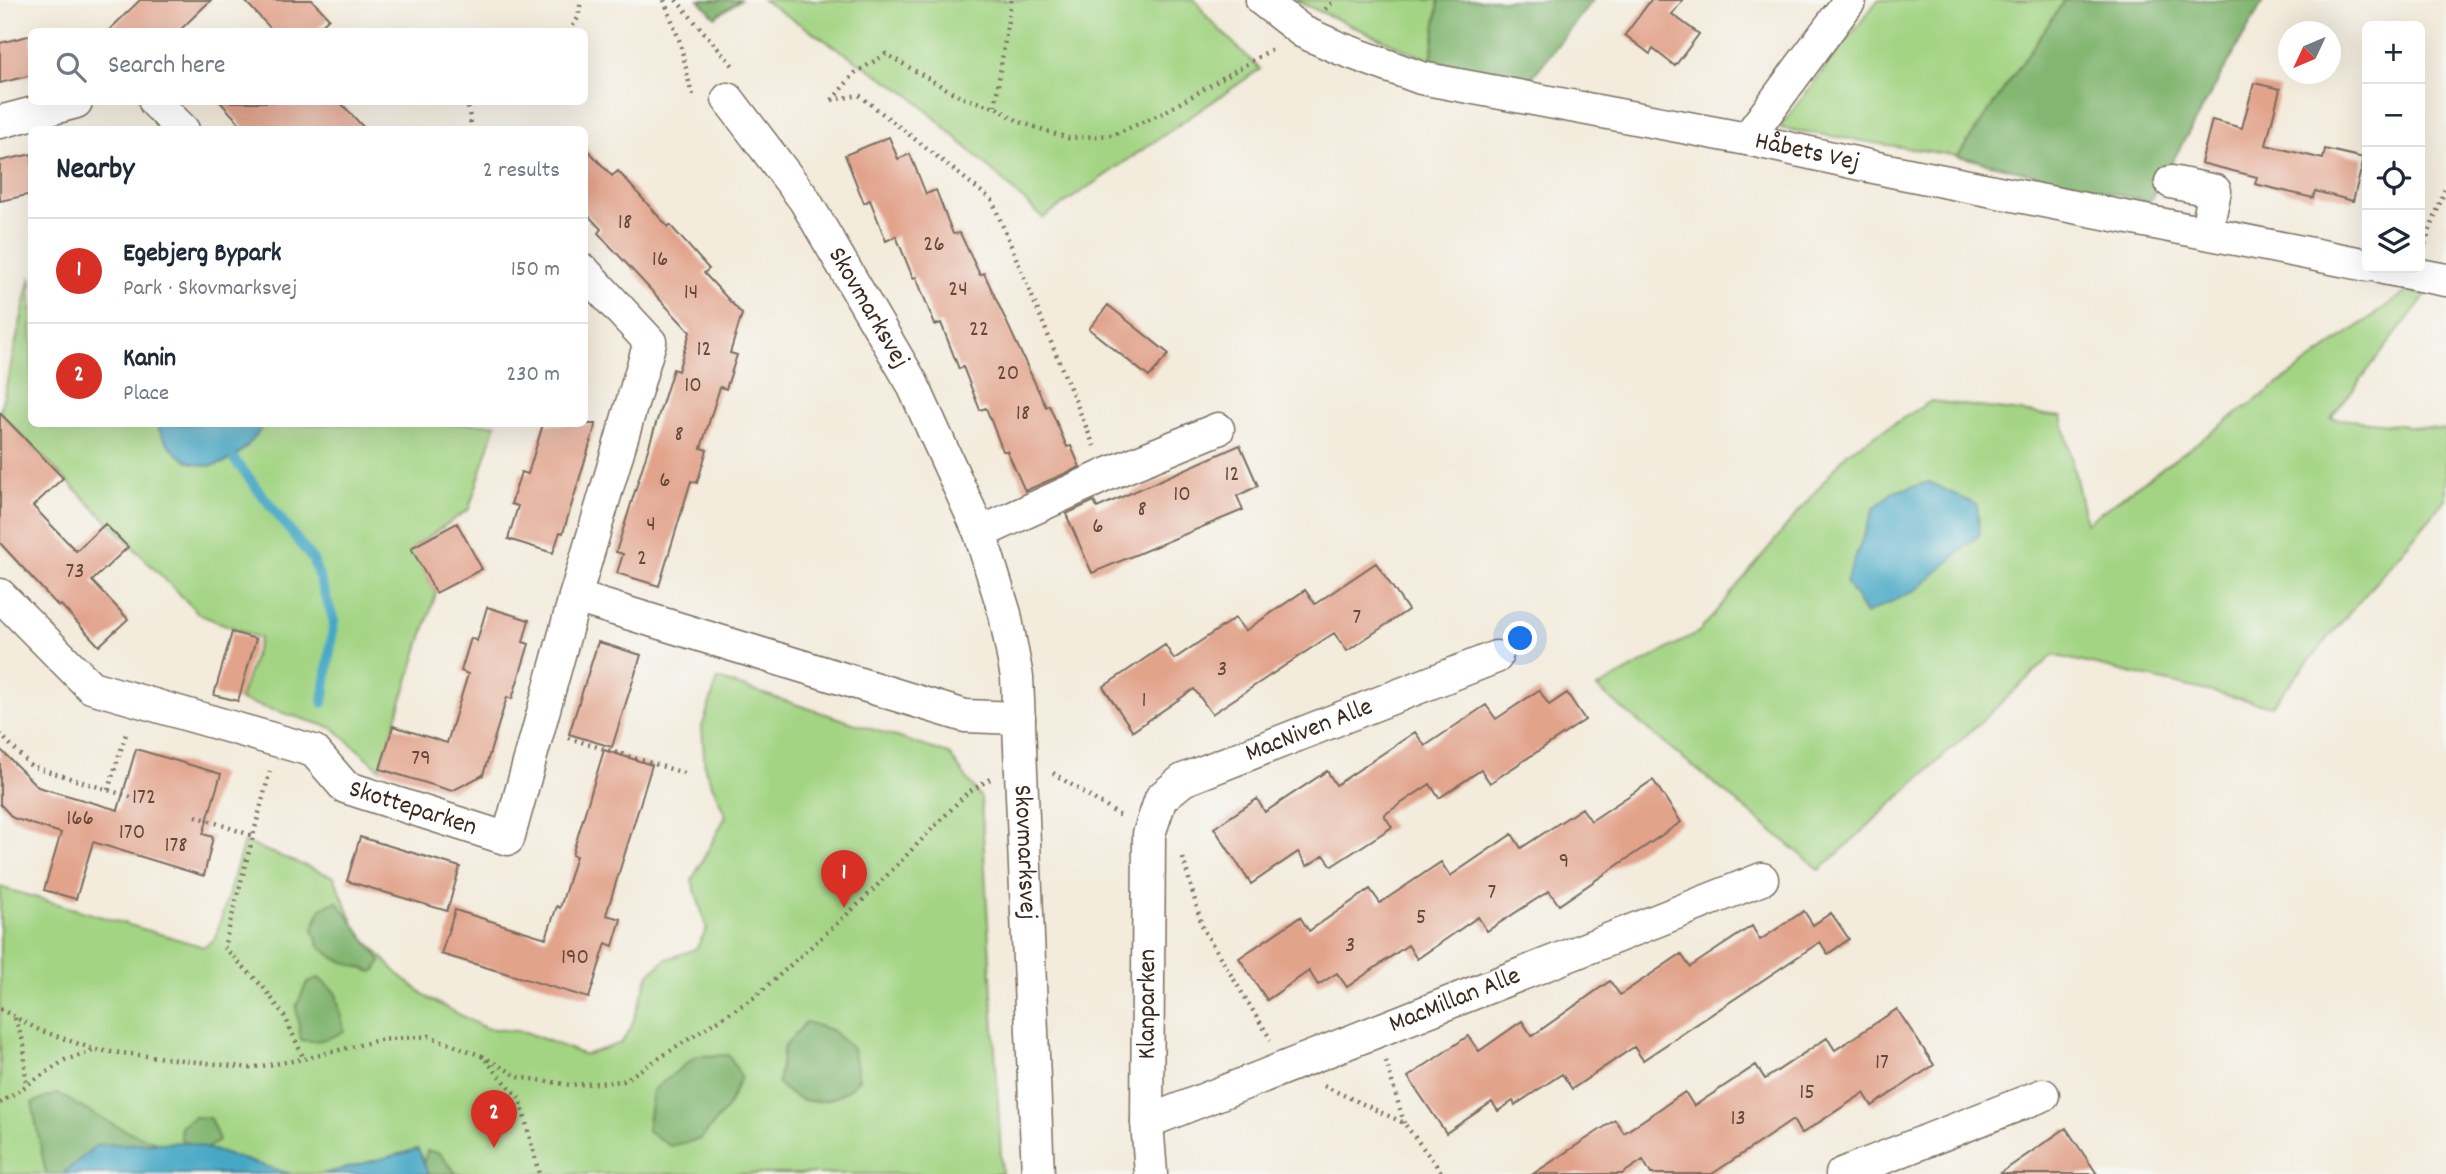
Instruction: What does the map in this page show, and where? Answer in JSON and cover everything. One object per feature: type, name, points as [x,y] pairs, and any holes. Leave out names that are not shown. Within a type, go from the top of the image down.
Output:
[{"type":"street","name":"Håbets Vej","points":[[1262,0],[1303,32],[1421,78],[1746,139],[1887,170],[2362,264]]},
{"type":"street","points":[[1746,139],[1850,0]]},
{"type":"street","name":"Skovmarksvej","points":[[714,104],[804,199],[912,383],[980,533],[1005,614],[1017,677],[1038,1174]]},
{"type":"street","points":[[0,122],[65,105]]},
{"type":"street","points":[[158,105],[179,126]]},
{"type":"street","points":[[2171,182],[2215,191],[2206,233]]},
{"type":"street","points":[[2410,273],[2446,280]]},
{"type":"street","name":"Skotteparken","points":[[0,595],[91,687],[314,751],[345,787],[508,839],[650,342],[588,275]]},
{"type":"street","points":[[980,533],[1106,475],[1218,429]]},
{"type":"street","points":[[575,597],[965,716],[1019,718]]},
{"type":"street","name":"MacNiven Alle","points":[[1149,834],[1161,798],[1183,780],[1496,657]]},
{"type":"street","name":"Klanparken","points":[[1149,834],[1147,1122],[1151,1174]]},
{"type":"street","name":"MacMillan Alle","points":[[1147,1122],[1762,879]]},
{"type":"street","points":[[1842,1174],[2043,1095]]},
{"type":"path","points":[[572,28],[578,18],[581,0]]},
{"type":"path","points":[[664,0],[680,42],[691,91],[714,104]]},
{"type":"path","points":[[995,107],[1011,0]]},
{"type":"path","points":[[1106,475],[992,200],[859,94],[832,100],[855,73],[886,54],[962,98],[995,107],[1020,122],[1068,138],[1113,135],[1163,113],[1303,32]]},
{"type":"path","points":[[470,126],[468,107],[471,105]]},
{"type":"path","points":[[2425,243],[2446,186]]},
{"type":"path","points":[[108,790],[136,700]]},
{"type":"path","points":[[539,729],[684,773]]},
{"type":"path","points":[[0,734],[31,766],[134,798]]},
{"type":"path","points":[[278,741],[224,947],[265,989],[285,1017],[304,1059]]},
{"type":"path","points":[[0,1009],[39,1030],[96,1050],[250,1068],[304,1059],[379,1040],[429,1036],[482,1056],[519,1077],[572,1085],[623,1081],[755,997],[863,900],[967,793],[999,774],[1047,770],[1149,834],[1175,834],[1203,929],[1288,1066],[1313,1081],[1404,1123]]},
{"type":"path","points":[[196,816],[253,835]]},
{"type":"path","points":[[15,1017],[24,1044],[26,1086]]},
{"type":"path","points":[[1378,1030],[1404,1123],[1443,1174]]},
{"type":"path","points":[[0,1103],[65,1060],[96,1050]]},
{"type":"path","points":[[482,1056],[520,1100],[539,1174]]},
{"type":"green space","points":[[699,0],[740,0],[715,17]]},
{"type":"green space","points":[[763,0],[1195,0],[1208,18],[1260,69],[1043,218],[911,96]]},
{"type":"green space","points":[[1294,0],[1439,0],[1431,61]]},
{"type":"green space","points":[[1439,0],[1593,0],[1530,80],[1431,61]]},
{"type":"green space","points":[[1878,0],[2065,0],[1958,156],[1779,128]]},
{"type":"green space","points":[[2065,0],[2264,0],[2149,202],[1958,156]]},
{"type":"green space","points":[[28,289],[28,427],[495,427],[469,509],[412,548],[436,593],[380,769],[333,728],[240,700],[260,638],[200,615],[0,413]]},
{"type":"green space","points":[[2407,291],[2426,295],[2331,418],[2446,430],[2446,499],[2271,706],[2053,655],[1820,870],[1597,688],[1700,631],[1848,452],[1931,401],[2062,417],[2086,523]]},
{"type":"green space","points":[[718,679],[949,754],[981,798],[1002,1174],[0,1174],[0,887],[204,947],[215,939],[244,842],[334,877],[357,931],[396,972],[428,998],[485,1028],[525,1032],[585,1055],[621,1043],[631,1028],[649,974],[667,959],[696,949],[707,929],[692,880],[726,816],[705,769],[702,727]]},
{"type":"green space","points":[[337,901],[381,961],[376,970],[372,972],[336,959],[319,946],[313,929],[321,908]]},
{"type":"green space","points":[[319,978],[336,993],[344,1031],[324,1040],[301,1040],[296,1007],[307,982]]},
{"type":"green space","points":[[806,1022],[831,1030],[853,1049],[859,1079],[840,1095],[830,1099],[808,1101],[798,1098],[778,1083],[784,1047]]},
{"type":"green space","points":[[729,1055],[741,1077],[727,1108],[701,1139],[670,1146],[647,1130],[653,1090],[696,1056]]},
{"type":"green space","points":[[58,1093],[107,1121],[159,1143],[97,1145],[63,1174],[46,1174],[32,1103]]},
{"type":"green space","points":[[194,1117],[210,1118],[219,1140],[206,1149],[186,1145],[180,1137],[181,1126]]},
{"type":"green space","points":[[427,1151],[439,1153],[457,1174],[428,1174],[423,1165]]},
{"type":"water","points":[[158,427],[262,427],[247,446],[234,457],[221,464],[208,466],[184,458],[164,438]]},
{"type":"water","points":[[1929,482],[1977,505],[1980,534],[1918,589],[1866,614],[1846,582],[1874,508],[1893,492]]},
{"type":"water","points":[[186,1142],[291,1174],[63,1174],[97,1145]]},
{"type":"water","points":[[418,1149],[428,1174],[323,1174]]},
{"type":"building","points":[[140,0],[211,0],[182,28],[111,28]]},
{"type":"building","points":[[244,0],[312,0],[329,18],[318,28],[270,28]]},
{"type":"building","points":[[1651,0],[1683,0],[1672,14],[1699,34],[1675,66],[1653,49],[1650,54],[1625,35]]},
{"type":"building","points":[[28,36],[28,76],[0,83],[0,43]]},
{"type":"building","points":[[2254,83],[2280,89],[2266,145],[2323,159],[2325,149],[2362,158],[2353,201],[2315,191],[2313,198],[2255,184],[2257,177],[2201,163],[2212,120],[2242,128]]},
{"type":"building","points":[[223,105],[343,105],[362,126],[242,126]]},
{"type":"building","points":[[889,137],[898,159],[910,154],[926,194],[936,190],[953,234],[960,233],[980,275],[984,273],[1046,407],[1049,405],[1067,447],[1071,446],[1080,467],[1025,491],[1007,451],[1003,451],[986,408],[980,410],[963,367],[959,369],[941,323],[935,325],[896,236],[886,241],[870,200],[864,203],[845,155]]},
{"type":"building","points":[[588,150],[612,176],[618,171],[668,227],[670,225],[709,269],[704,273],[742,314],[730,353],[737,355],[726,389],[720,387],[701,448],[707,450],[697,483],[691,481],[659,586],[617,573],[623,554],[616,552],[673,369],[678,371],[690,332],[598,233],[601,229],[588,215]]},
{"type":"building","points":[[28,155],[28,195],[0,201],[0,161]]},
{"type":"building","points":[[1108,305],[1169,354],[1149,377],[1089,329]]},
{"type":"building","points":[[0,413],[63,478],[33,506],[76,551],[105,524],[128,547],[92,581],[128,619],[99,646],[0,543]]},
{"type":"building","points":[[588,424],[596,424],[563,533],[560,532],[553,553],[508,539],[518,506],[511,504],[521,472],[528,474],[542,427],[588,427]]},
{"type":"building","points":[[1240,445],[1258,486],[1237,496],[1243,510],[1092,573],[1066,514],[1094,501],[1097,508]]},
{"type":"building","points":[[457,523],[482,569],[436,593],[411,548]]},
{"type":"building","points":[[1376,563],[1408,610],[1347,651],[1334,633],[1212,714],[1194,689],[1133,731],[1103,687],[1165,645],[1174,659],[1235,618],[1245,631],[1305,590],[1315,604]]},
{"type":"building","points":[[487,607],[529,620],[523,642],[529,644],[512,699],[507,697],[483,775],[452,791],[380,769],[393,726],[447,743],[468,674],[461,671],[471,638],[477,641]]},
{"type":"building","points":[[232,632],[256,639],[238,701],[214,695]]},
{"type":"building","points":[[598,642],[641,655],[612,747],[569,734]]},
{"type":"building","points":[[1539,690],[1549,705],[1567,693],[1585,720],[1490,783],[1481,770],[1439,798],[1430,784],[1384,815],[1392,827],[1332,866],[1324,855],[1307,866],[1298,852],[1251,884],[1214,828],[1257,799],[1265,812],[1327,771],[1336,785],[1415,732],[1425,746],[1486,705],[1496,719]]},
{"type":"building","points":[[0,749],[38,787],[118,810],[136,749],[221,774],[203,834],[213,837],[204,876],[93,842],[76,899],[44,890],[61,833],[13,818],[0,804]]},
{"type":"building","points":[[604,750],[652,765],[606,915],[621,919],[613,946],[606,943],[589,998],[441,954],[455,910],[546,938],[557,906],[560,908],[576,856],[572,855]]},
{"type":"building","points":[[1653,780],[1681,822],[1559,905],[1549,891],[1487,931],[1478,917],[1417,959],[1408,945],[1347,987],[1337,973],[1318,985],[1309,971],[1267,1000],[1239,958],[1300,917],[1309,931],[1370,889],[1380,903],[1441,862],[1450,876],[1512,834],[1521,848],[1582,808],[1591,821]]},
{"type":"building","points":[[360,837],[460,867],[447,911],[347,881]]},
{"type":"building","points":[[1804,911],[1813,925],[1831,913],[1849,939],[1828,954],[1820,942],[1643,1060],[1634,1047],[1572,1089],[1562,1074],[1515,1105],[1513,1101],[1498,1111],[1492,1102],[1446,1133],[1408,1077],[1468,1036],[1479,1051],[1522,1021],[1532,1036],[1610,981],[1620,995],[1681,954],[1690,967],[1752,926],[1760,940]]},
{"type":"building","points":[[1897,1009],[1934,1065],[1872,1106],[1864,1093],[1801,1134],[1793,1120],[1712,1174],[1651,1174],[1643,1160],[1622,1174],[1533,1174],[1615,1120],[1624,1133],[1685,1092],[1694,1106],[1756,1065],[1765,1079],[1827,1038],[1835,1050]]},
{"type":"building","points":[[2066,1128],[2097,1174],[1999,1174]]},
{"type":"waterway","points":[[234,459],[313,560],[334,621],[323,703]]},
{"type":"place","name":"Egebjerg Bypark","points":[[844,908]]},
{"type":"place","name":"Kanin","points":[[494,1148]]}]
